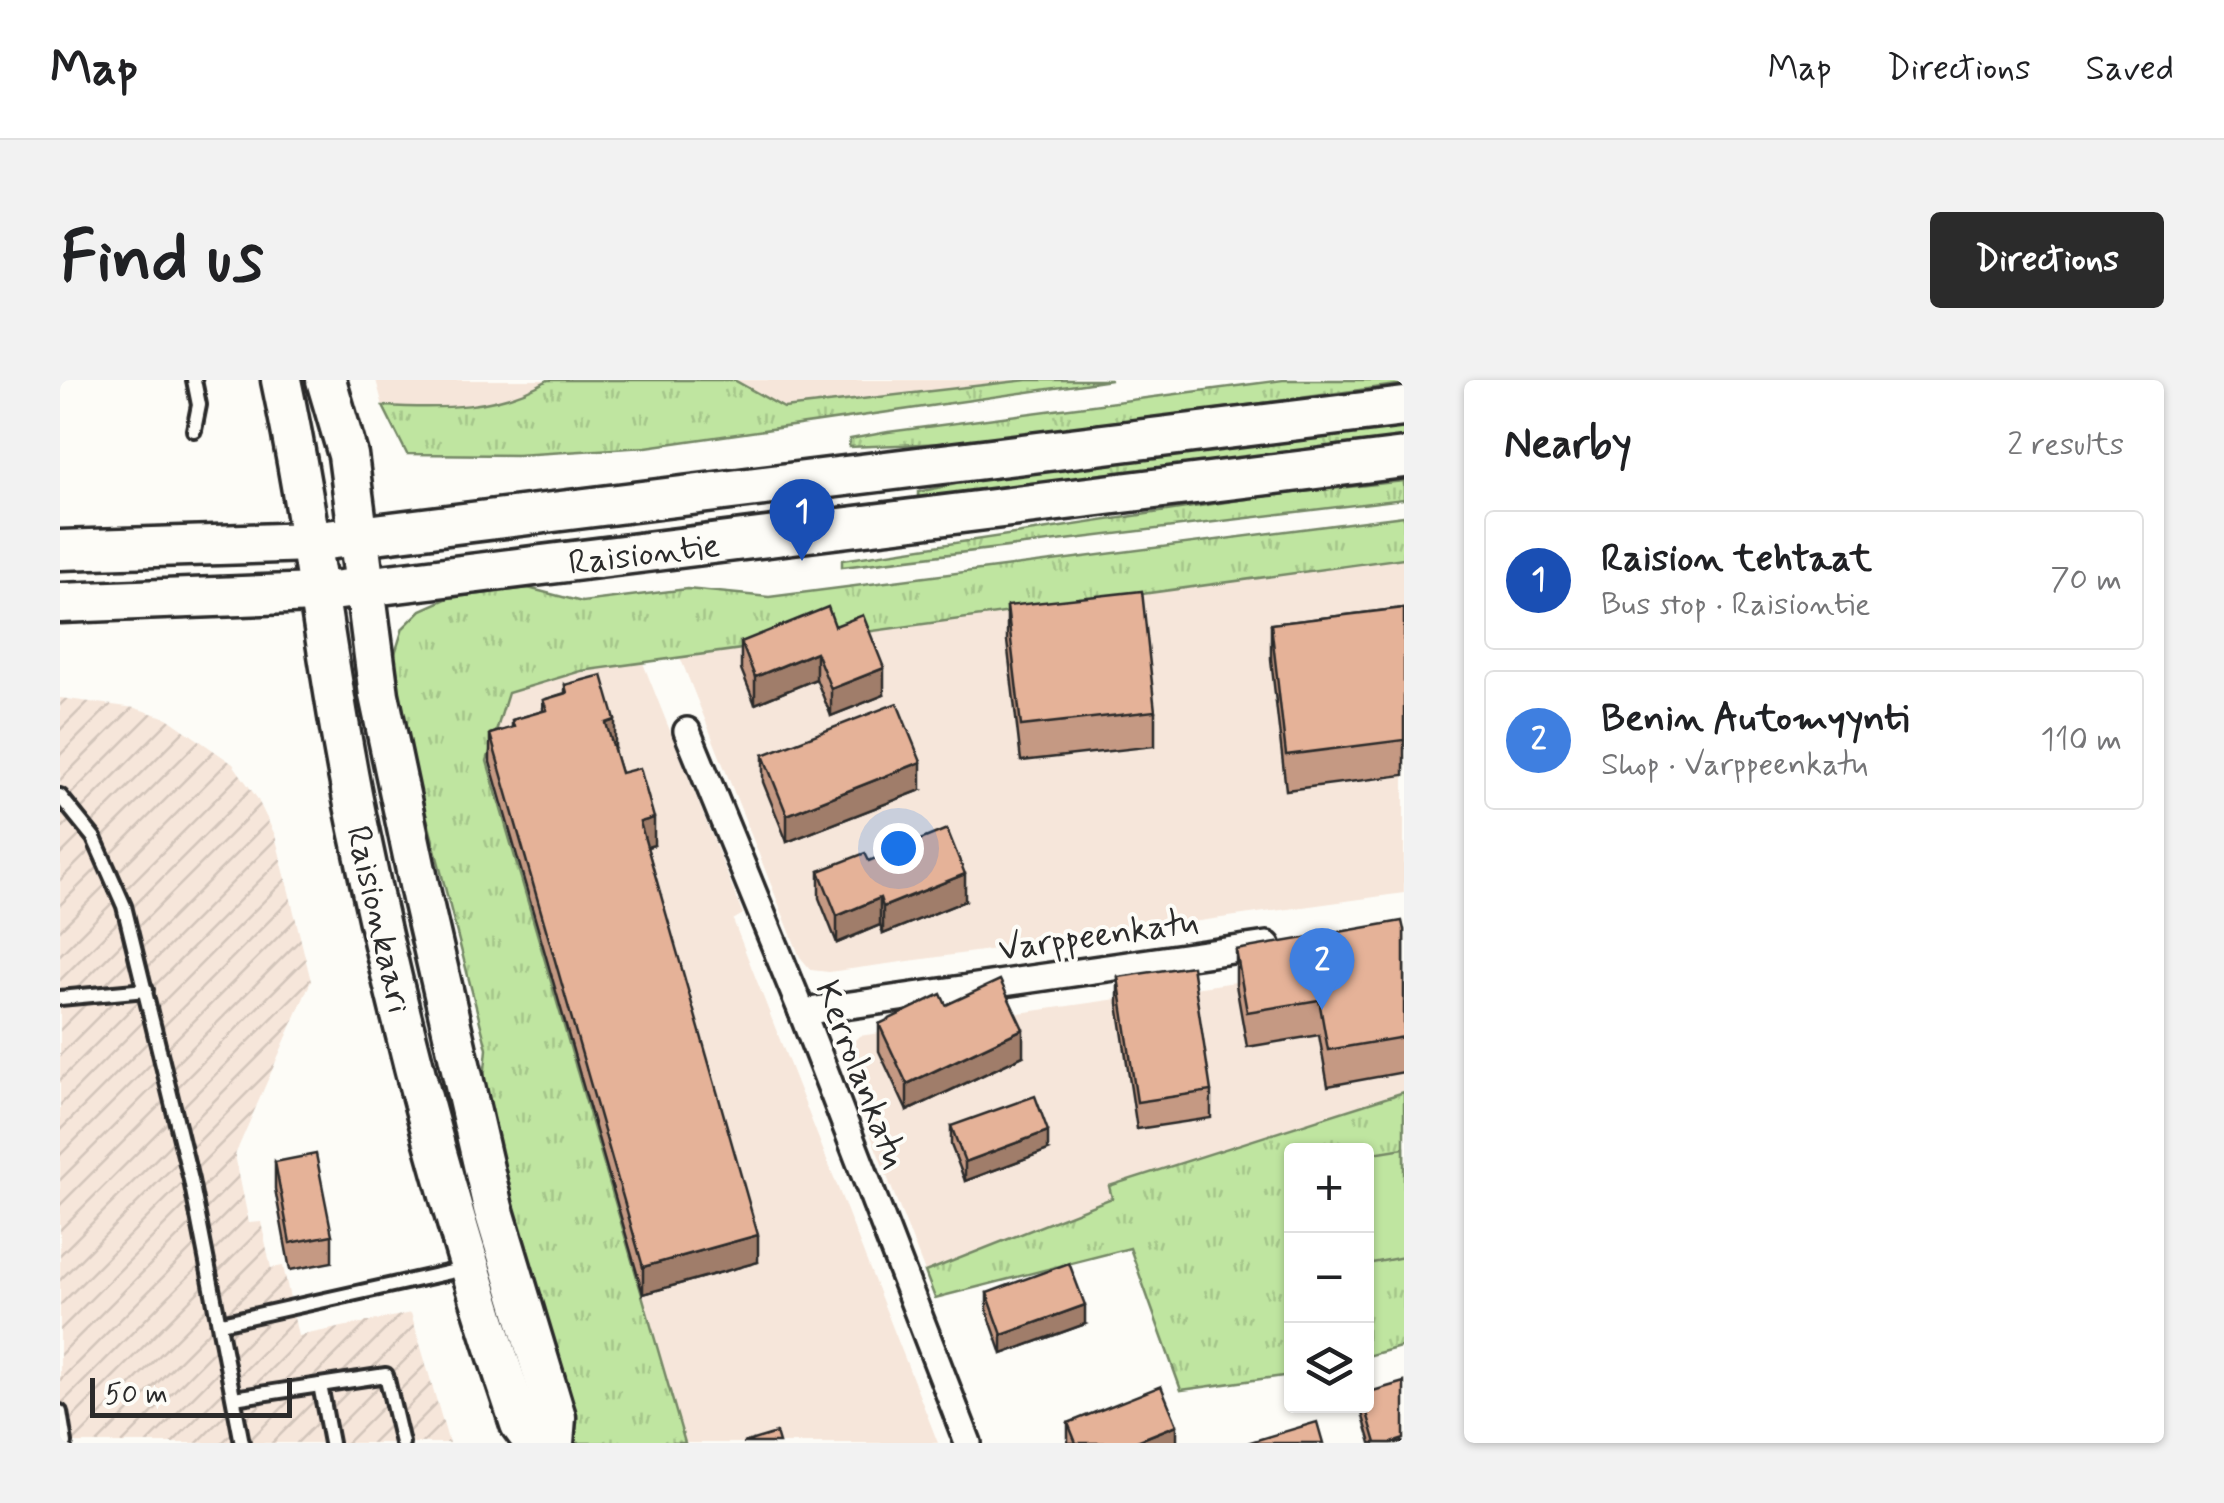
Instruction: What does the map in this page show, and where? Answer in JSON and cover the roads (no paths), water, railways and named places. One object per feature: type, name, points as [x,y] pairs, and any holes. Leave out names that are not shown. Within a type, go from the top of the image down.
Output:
[{"type":"main road","name":"Raisionkaari","points":[[281,380],[360,834],[418,1086],[556,1417],[554,1443]]},
{"type":"main road","name":"Raisionkaari","points":[[326,380],[348,455],[391,760],[486,1178],[489,1264],[520,1424],[534,1443]]},
{"type":"main road","name":"Raisiontie","points":[[60,550],[310,542],[1404,407]]},
{"type":"main road","name":"Raisiontie","points":[[60,603],[316,593],[1404,458]]},
{"type":"street","name":"Kerrolankatu","points":[[687,731],[802,1012],[968,1443]]},
{"type":"street","name":"Varppeenkatu","points":[[802,1012],[1288,942]]},
{"type":"lane","points":[[194,380],[200,405],[194,430]]},
{"type":"lane","points":[[60,796],[94,838],[124,906],[221,1323],[242,1443]]},
{"type":"lane","points":[[60,998],[146,990]]},
{"type":"lane","points":[[221,1323],[489,1264]]},
{"type":"lane","points":[[234,1398],[386,1375],[402,1443]]},
{"type":"lane","points":[[320,1385],[331,1443]]},
{"type":"lane","points":[[60,1412],[66,1443]]},
{"type":"place","name":"Raision tehtaat","points":[[802,561]]},
{"type":"place","name":"Benin Automyynti","points":[[1322,1010]]}]
